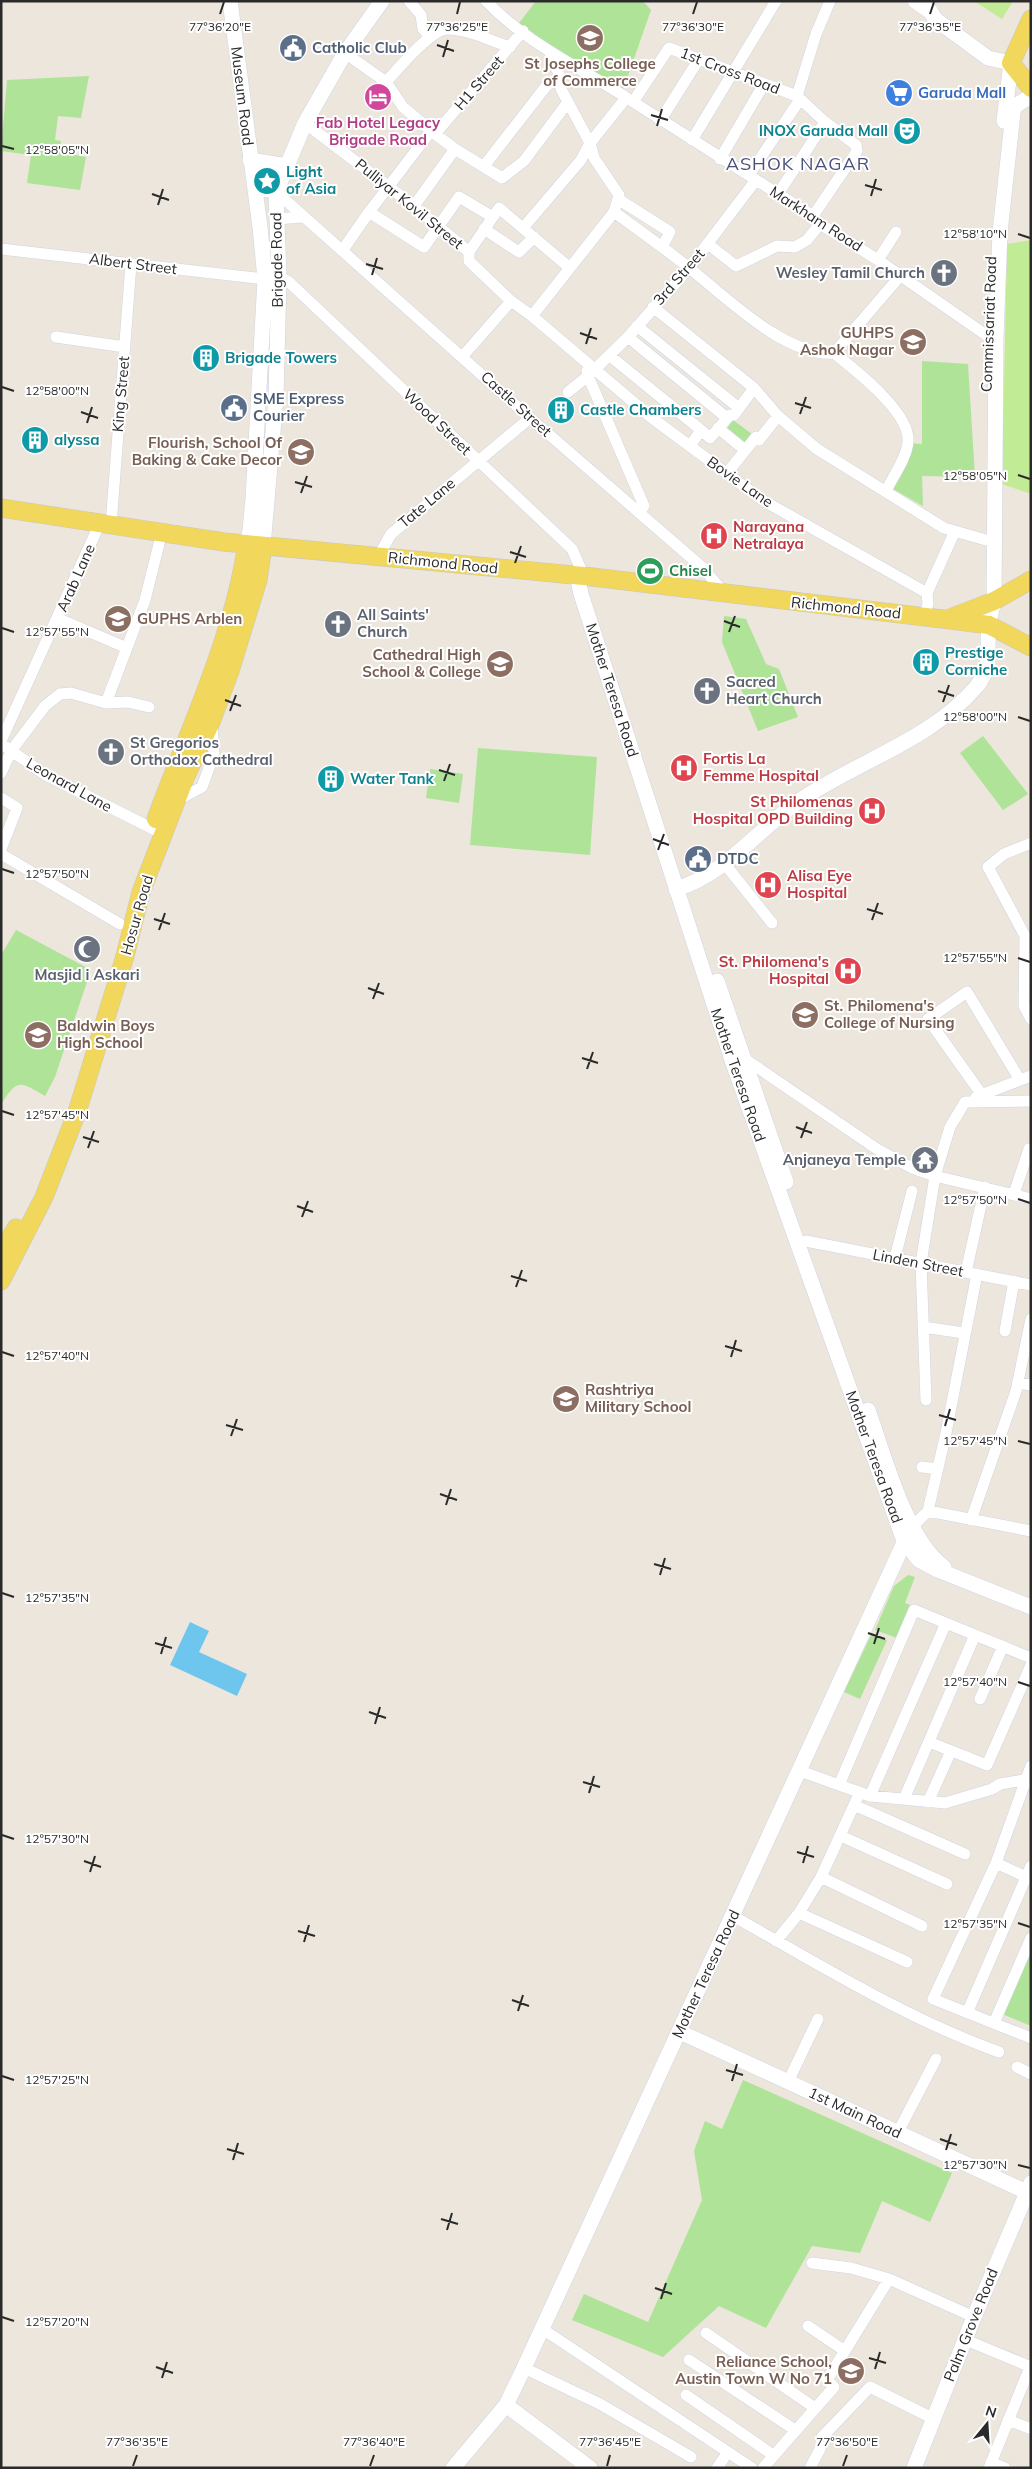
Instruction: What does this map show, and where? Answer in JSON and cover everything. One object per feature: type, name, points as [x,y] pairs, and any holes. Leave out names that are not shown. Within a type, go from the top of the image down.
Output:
[{"type":"main road","name":"Commissariat Road","points":[[1011,63],[1031,19]]},
{"type":"main road","points":[[1011,63],[1031,88]]},
{"type":"main road","name":"Richmond Road","points":[[1,508],[224,542],[580,576],[989,625]]},
{"type":"main road","points":[[224,542],[236,558],[241,575]]},
{"type":"main road","name":"Hosur Road","points":[[1,1254],[21,1220],[49,1159],[72,1099],[120,924],[151,829],[206,695],[241,575],[255,545]]},
{"type":"main road","name":"Hosur Road","points":[[1,1281],[32,1222],[62,1155],[99,1043],[142,892],[151,829],[176,802],[212,722],[258,580],[255,545]]},
{"type":"main road","name":"Richmond Road","points":[[946,620],[989,603],[1031,580]]},
{"type":"main road","points":[[989,625],[1031,647]]},
{"type":"street","name":"Museum Road","points":[[230,1],[250,160]]},
{"type":"street","name":"Brigade Road","points":[[255,545],[276,397],[272,278],[276,192],[305,123],[345,53],[382,1]]},
{"type":"street","points":[[409,1],[421,15],[423,29],[430,37]]},
{"type":"street","name":"Markham Road","points":[[486,1],[550,54],[629,100],[752,177],[991,336]]},
{"type":"street","name":"1st Cross Road","points":[[735,68],[776,1]]},
{"type":"street","name":"3rd Street","points":[[568,392],[592,373],[628,337],[708,244],[752,177],[798,99],[816,34],[830,1]]},
{"type":"street","points":[[915,1],[930,12],[935,19],[988,58],[1011,63]]},
{"type":"street","points":[[386,82],[430,37],[444,29],[461,31],[510,47]]},
{"type":"street","name":"H1 Street","points":[[342,251],[388,186],[433,132],[523,31]]},
{"type":"street","name":"1st Cross Road","points":[[629,100],[669,48],[699,59],[735,68],[764,84],[798,99]]},
{"type":"street","points":[[345,53],[386,82],[403,107],[433,132],[455,149],[502,178],[524,161],[568,102]]},
{"type":"street","points":[[532,316],[614,212],[619,195],[594,158],[590,143],[561,89],[560,77],[550,54]]},
{"type":"street","points":[[660,121],[699,59]]},
{"type":"street","name":"Commissariat Road","points":[[680,888],[724,864],[798,801],[825,784],[891,751],[947,714],[978,684],[988,661],[992,228],[1009,112],[1011,63]]},
{"type":"street","points":[[692,140],[735,68]]},
{"type":"street","points":[[484,166],[547,85],[560,77]]},
{"type":"street","points":[[720,158],[764,84]]},
{"type":"street","points":[[1009,112],[1031,96]]},
{"type":"street","points":[[708,244],[736,266],[777,246],[796,247],[808,240],[817,220],[857,151],[856,145],[798,99]]},
{"type":"street","points":[[523,228],[581,160],[590,143],[629,100]]},
{"type":"street","points":[[778,194],[825,122]]},
{"type":"street","name":"Pulliyar Kovil Street","points":[[305,123],[414,206],[469,252],[469,261],[511,301],[532,316],[586,362],[592,373]]},
{"type":"street","points":[[414,206],[455,149]]},
{"type":"street","points":[[250,160],[288,166]]},
{"type":"street","name":"Brigade Road","points":[[250,160],[272,278]]},
{"type":"street","points":[[255,191],[276,192]]},
{"type":"street","name":"Castle Street","points":[[276,192],[530,418],[703,568],[725,594]]},
{"type":"street","points":[[369,212],[424,246],[459,197],[491,216]]},
{"type":"street","points":[[618,200],[670,232],[662,247]]},
{"type":"street","points":[[469,252],[498,208],[534,236],[570,268]]},
{"type":"street","points":[[614,212],[788,343],[821,354],[834,354],[882,394],[906,427],[908,441],[904,454],[886,491]]},
{"type":"street","points":[[276,219],[303,217]]},
{"type":"street","points":[[484,230],[519,252],[534,236]]},
{"type":"street","points":[[878,260],[896,232]]},
{"type":"street","name":"Albert Street","points":[[1,249],[272,278]]},
{"type":"street","name":"King Street","points":[[105,524],[125,347],[132,264]]},
{"type":"street","points":[[834,354],[901,275]]},
{"type":"street","name":"Wood Street","points":[[272,278],[289,282],[572,549],[580,576]]},
{"type":"street","points":[[462,357],[511,301]]},
{"type":"street","points":[[653,307],[754,388],[778,416],[817,449],[944,528],[986,540]]},
{"type":"street","points":[[638,326],[739,408]]},
{"type":"street","name":"Commissariat Road","points":[[989,603],[986,540],[991,336]]},
{"type":"street","points":[[56,337],[125,347]]},
{"type":"street","points":[[628,337],[727,418]]},
{"type":"street","points":[[610,356],[710,438],[727,418],[734,415],[754,388]]},
{"type":"street","points":[[592,373],[644,506],[639,513]]},
{"type":"street","name":"Bovie Lane","points":[[592,373],[764,501],[927,593]]},
{"type":"street","points":[[727,473],[756,437],[759,440],[778,416]]},
{"type":"street","name":"Tate Lane","points":[[378,557],[391,534],[530,418]]},
{"type":"street","points":[[718,428],[746,450]]},
{"type":"street","points":[[690,446],[701,430]]},
{"type":"street","name":"Arab Lane","points":[[1,742],[57,618],[105,524]]},
{"type":"street","points":[[924,617],[928,604],[927,593],[955,531]]},
{"type":"street","points":[[106,703],[145,600],[162,532]]},
{"type":"street","name":"Mother Teresa Road","points":[[580,576],[590,601],[733,1063],[919,1560],[938,1570],[1031,1607]]},
{"type":"street","points":[[57,618],[127,648]]},
{"type":"street","points":[[1,773],[11,751],[26,734],[45,706],[60,694],[71,693],[106,703],[128,702],[149,707]]},
{"type":"street","points":[[9,723],[26,734]]},
{"type":"street","name":"Leonard Lane","points":[[1,742],[44,774],[151,829]]},
{"type":"street","points":[[1,798],[17,808],[1,849]]},
{"type":"street","points":[[1031,844],[1004,854],[988,867],[1025,936],[1028,976],[1024,1006],[1031,1019]]},
{"type":"street","points":[[1,854],[120,924]]},
{"type":"street","points":[[724,864],[772,923]]},
{"type":"street","name":"Mother Teresa Road","points":[[680,888],[744,1059],[801,1242]]},
{"type":"street","points":[[926,1400],[921,1263],[935,1176],[950,1127],[965,1102],[1026,1078],[967,992],[928,1019],[982,1095]]},
{"type":"street","points":[[744,1059],[877,1149],[912,1168],[935,1176],[1031,1199]]},
{"type":"street","points":[[965,1102],[1031,1101]]},
{"type":"street","points":[[1014,1194],[1029,1149],[1031,1150]]},
{"type":"street","points":[[908,1534],[928,1511],[938,1469],[964,1333],[971,1273],[985,1187]]},
{"type":"street","points":[[895,1258],[912,1191]]},
{"type":"street","name":"Linden Street","points":[[801,1242],[895,1258],[1031,1285]]},
{"type":"street","points":[[1006,1331],[1014,1281]]},
{"type":"street","points":[[971,1520],[1018,1383],[1031,1319]]},
{"type":"street","points":[[923,1327],[964,1333]]},
{"type":"street","points":[[1018,1383],[1031,1386]]},
{"type":"street","points":[[922,1468],[938,1469]]},
{"type":"street","points":[[928,1511],[1031,1532]]},
{"type":"street","name":"Mother Teresa Road","points":[[453,2468],[506,2405],[680,2032],[908,1534]]},
{"type":"street","points":[[839,1784],[914,1610],[1031,1658]]},
{"type":"street","points":[[776,1940],[799,1913],[841,1836],[854,1805],[865,1794],[946,1623]]},
{"type":"street","points":[[904,1799],[975,1635]]},
{"type":"street","points":[[980,1699],[1003,1646]]},
{"type":"street","points":[[929,1742],[987,1765],[1031,1665]]},
{"type":"street","points":[[928,1802],[951,1751]]},
{"type":"street","points":[[1031,1766],[1028,1782],[996,1863],[933,1999],[1031,2038]]},
{"type":"street","points":[[800,1771],[865,1794],[945,1803],[992,1789],[1000,1784],[1028,1782]]},
{"type":"street","points":[[854,1805],[965,1854]]},
{"type":"street","points":[[841,1836],[947,1884]]},
{"type":"street","points":[[967,2012],[1028,1872],[996,1863]]},
{"type":"street","points":[[820,1877],[922,1926]]},
{"type":"street","points":[[799,1913],[907,1962]]},
{"type":"street","points":[[733,1916],[898,2009],[961,2038],[999,2052]]},
{"type":"street","points":[[994,2024],[1031,1938]]},
{"type":"street","points":[[788,2082],[818,2019]]},
{"type":"street","name":"1st Main Road","points":[[680,2032],[1030,2190]]},
{"type":"street","points":[[898,2132],[936,2059]]},
{"type":"street","points":[[1016,2067],[1031,2074]]},
{"type":"street","name":"Palm Grove Road","points":[[914,2468],[974,2317],[1030,2190]]},
{"type":"street","points":[[812,2263],[851,2268],[889,2278],[974,2317]]},
{"type":"street","points":[[763,2468],[834,2387],[827,2380],[889,2278]]},
{"type":"street","points":[[808,2326],[845,2351]]},
{"type":"street","points":[[541,2328],[752,2468]]},
{"type":"street","points":[[706,2333],[816,2408]]},
{"type":"street","points":[[966,2340],[1030,2367],[990,2465],[1005,2468]]},
{"type":"street","points":[[689,2360],[796,2430]]},
{"type":"street","points":[[524,2368],[600,2404],[691,2457]]},
{"type":"street","points":[[810,2468],[820,2449],[822,2437],[870,2387],[934,2419]]},
{"type":"street","points":[[686,2396],[773,2455]]},
{"type":"street","points":[[506,2405],[590,2468]]},
{"type":"street","points":[[1008,2420],[1031,2429]]},
{"type":"street","points":[[717,2468],[728,2452]]},
{"type":"green space","name":"St Josephs College of Commerce","points":[[536,1],[643,1],[651,10],[623,90],[558,53],[519,23]]},
{"type":"green space","points":[[974,1],[1013,1],[1002,19]]},
{"type":"green space","points":[[89,76],[81,118],[58,116],[55,140],[61,141],[59,152],[86,157],[80,190],[27,183],[31,155],[1,151],[7,80]]},
{"type":"green space","points":[[1031,240],[1031,494],[1002,484],[1007,244]]},
{"type":"green space","points":[[922,361],[968,364],[975,477],[922,476],[923,506],[886,485],[909,443],[922,444]]},
{"type":"green space","points":[[733,420],[756,437],[745,450],[724,433]]},
{"type":"green space","points":[[724,616],[746,619],[766,664],[779,669],[798,717],[758,731],[722,642]]},
{"type":"green space","points":[[983,736],[1028,794],[1003,810],[960,753]]},
{"type":"green space","points":[[478,748],[597,757],[590,855],[470,845]]},
{"type":"green space","points":[[430,769],[463,774],[459,803],[426,798]]},
{"type":"green space","name":"Baldwin Boys High School","points":[[16,930],[91,970],[55,1077],[45,1096],[25,1085],[20,1085],[12,1089],[2,1103],[1,955]]},
{"type":"green space","points":[[908,1575],[915,1577],[905,1603],[910,1605],[897,1638],[875,1630],[894,1586]]},
{"type":"green space","points":[[872,1633],[887,1640],[860,1699],[844,1692]]},
{"type":"green space","points":[[1031,1946],[1031,2026],[1002,2014]]},
{"type":"green space","points":[[743,2080],[952,2173],[930,2222],[882,2201],[860,2253],[812,2246],[766,2328],[719,2306],[663,2357],[572,2320],[584,2294],[648,2322],[702,2200],[694,2151],[705,2121],[722,2129]]},
{"type":"water","points":[[190,1622],[209,1631],[199,1652],[247,1674],[237,1696],[170,1665]]},
{"type":"place","name":"St Josephs College of Commerce","points":[[590,38]]},
{"type":"place","name":"Catholic Club","points":[[293,48]]},
{"type":"place","name":"Garuda Mall","points":[[899,93]]},
{"type":"place","name":"Fab Hotel Legacy Brigade Road","points":[[378,97]]},
{"type":"place","name":"INOX Garuda Mall","points":[[907,131]]},
{"type":"place","name":"Light of Asia","points":[[267,181]]},
{"type":"place","name":"Wesley Tamil Church","points":[[944,273]]},
{"type":"place","name":"GUHPS Ashok Nagar","points":[[913,342]]},
{"type":"place","name":"Brigade Towers","points":[[206,358]]},
{"type":"place","name":"SME Express Courier","points":[[234,408]]},
{"type":"place","name":"Castle Chambers","points":[[561,410]]},
{"type":"place","name":"alyssa","points":[[35,440]]},
{"type":"place","name":"Flourish, School Of Baking & Cake Decor","points":[[301,452]]},
{"type":"place","name":"Narayana Netralaya","points":[[714,536]]},
{"type":"place","name":"Chisel","points":[[650,571]]},
{"type":"place","name":"GUPHS Arblen","points":[[118,619]]},
{"type":"place","name":"All Saints' Church","points":[[338,624]]},
{"type":"place","name":"Prestige Corniche","points":[[926,662]]},
{"type":"place","name":"Cathedral High School & College","points":[[500,664]]},
{"type":"place","name":"Sacred Heart Church","points":[[707,691]]},
{"type":"place","name":"St Gregorios Orthodox Cathedral","points":[[111,752]]},
{"type":"place","name":"Fortis La Femme Hospital","points":[[684,768]]},
{"type":"place","name":"Water Tank","points":[[331,779]]},
{"type":"place","name":"St Philomenas Hospital OPD Building","points":[[872,811]]},
{"type":"place","name":"DTDC","points":[[698,859]]},
{"type":"place","name":"Alisa Eye Hospital","points":[[768,885]]},
{"type":"place","name":"Masjid i Askari","points":[[87,949]]},
{"type":"place","name":"St. Philomena's Hospital","points":[[848,971]]},
{"type":"place","name":"St. Philomena's College of Nursing","points":[[805,1015]]},
{"type":"place","name":"Baldwin Boys High School","points":[[38,1035]]},
{"type":"place","name":"Anjaneya Temple","points":[[925,1160]]},
{"type":"place","name":"Rashtriya Military School","points":[[566,1399]]},
{"type":"place","name":"Reliance School, Austin Town W No 71","points":[[851,2371]]},
{"type":"district","name":"ASHOK NAGAR","points":[[798,164]]}]
